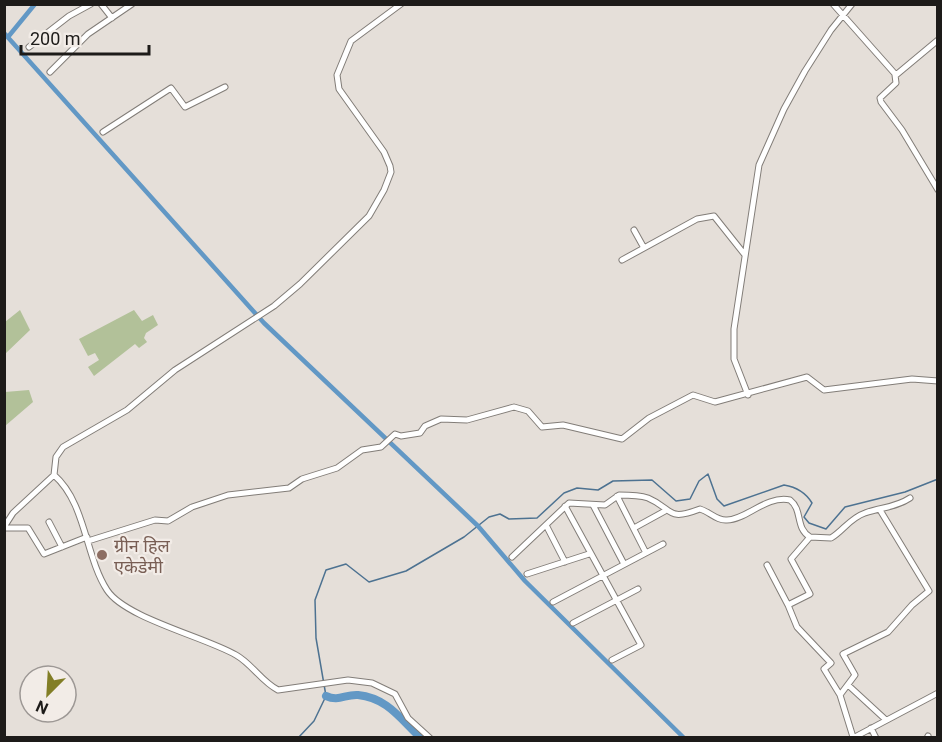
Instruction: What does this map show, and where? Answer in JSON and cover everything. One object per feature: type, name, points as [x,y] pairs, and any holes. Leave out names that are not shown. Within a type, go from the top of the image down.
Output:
[{"type":"street","points":[[29,47],[69,16],[91,4]]},
{"type":"street","points":[[102,4],[112,18]]},
{"type":"street","points":[[50,72],[88,34],[132,4]]},
{"type":"street","points":[[401,4],[351,41],[336,77],[339,88],[389,162],[391,172],[372,212],[300,284],[274,306],[261,312],[250,323],[175,370],[128,410],[67,444],[56,458],[54,475],[71,501],[105,587],[119,604],[237,655],[278,690],[332,682],[365,681],[395,694],[408,718],[430,738]]},
{"type":"street","points":[[833,4],[895,74],[896,83],[880,98],[881,102],[902,130],[938,190]]},
{"type":"street","points":[[748,395],[734,359],[736,300],[745,255],[753,192],[762,155],[773,138],[784,109],[805,71],[831,30],[852,4]]},
{"type":"street","points":[[895,74],[898,75],[908,68],[938,40]]},
{"type":"street","points":[[102,132],[171,88],[185,107],[225,87]]},
{"type":"street","points":[[622,260],[697,219],[714,216],[745,255]]},
{"type":"street","points":[[634,230],[644,248]]},
{"type":"street","points":[[4,528],[28,528],[44,554],[155,520],[168,521],[192,507],[228,495],[287,489],[302,479],[337,468],[362,450],[381,447],[394,434],[420,434],[425,426],[441,419],[467,420],[514,407],[528,411],[542,427],[563,426],[622,439],[648,418],[695,395],[713,402],[748,395],[807,378],[824,390],[912,379],[938,381]]},
{"type":"street","points":[[4,528],[13,513],[54,475]]},
{"type":"street","points":[[617,496],[646,553]]},
{"type":"street","points":[[512,557],[565,506],[575,502],[605,505],[617,496],[649,499],[665,511],[679,515],[700,509],[727,520],[763,505],[785,499],[797,505],[801,528],[810,537],[831,538],[852,519],[866,513],[895,507],[910,498]]},
{"type":"street","points":[[593,505],[624,564]]},
{"type":"street","points":[[565,506],[601,576],[641,645],[612,660]]},
{"type":"street","points":[[840,695],[855,675],[843,654],[888,632],[929,591],[880,510]]},
{"type":"street","points":[[634,528],[665,511]]},
{"type":"street","points":[[49,522],[62,547]]},
{"type":"street","points":[[546,525],[565,562]]},
{"type":"street","points":[[788,605],[810,594],[791,559],[810,537]]},
{"type":"street","points":[[553,602],[663,544]]},
{"type":"street","points":[[527,574],[589,554]]},
{"type":"street","points":[[767,565],[797,627],[831,663],[824,669],[840,695],[853,737],[938,693]]},
{"type":"street","points":[[573,623],[638,589]]},
{"type":"street","points":[[848,685],[886,720]]},
{"type":"street","points":[[871,728],[876,738]]},
{"type":"green space","points":[[20,310],[30,330],[5,354],[5,322]]},
{"type":"green space","points":[[134,310],[142,321],[153,315],[158,325],[146,333],[144,338],[147,342],[139,348],[135,344],[94,376],[88,367],[99,360],[95,353],[88,356],[79,339]]},
{"type":"green space","points":[[29,390],[33,402],[5,426],[5,392]]},
{"type":"waterway","points":[[8,37],[35,4]]},
{"type":"waterway","points":[[4,33],[264,323],[478,526],[525,581],[684,738]]},
{"type":"waterway","points":[[298,738],[314,721],[326,696],[316,638],[315,600],[326,570],[346,564],[369,582],[406,571],[464,537],[489,517],[500,514],[509,519],[537,518],[564,493],[577,488],[598,490],[613,481],[652,480],[676,501],[690,499],[699,481],[708,474],[717,499],[724,506],[784,485],[797,489],[810,499],[812,503],[804,517],[809,523],[826,529],[845,507],[905,492],[938,479]]},
{"type":"waterway","points":[[326,696],[338,698],[358,695],[378,700],[421,738]]},
{"type":"place","name":"ग्रीन हिल एकेडेमी","points":[[102,555]]}]
